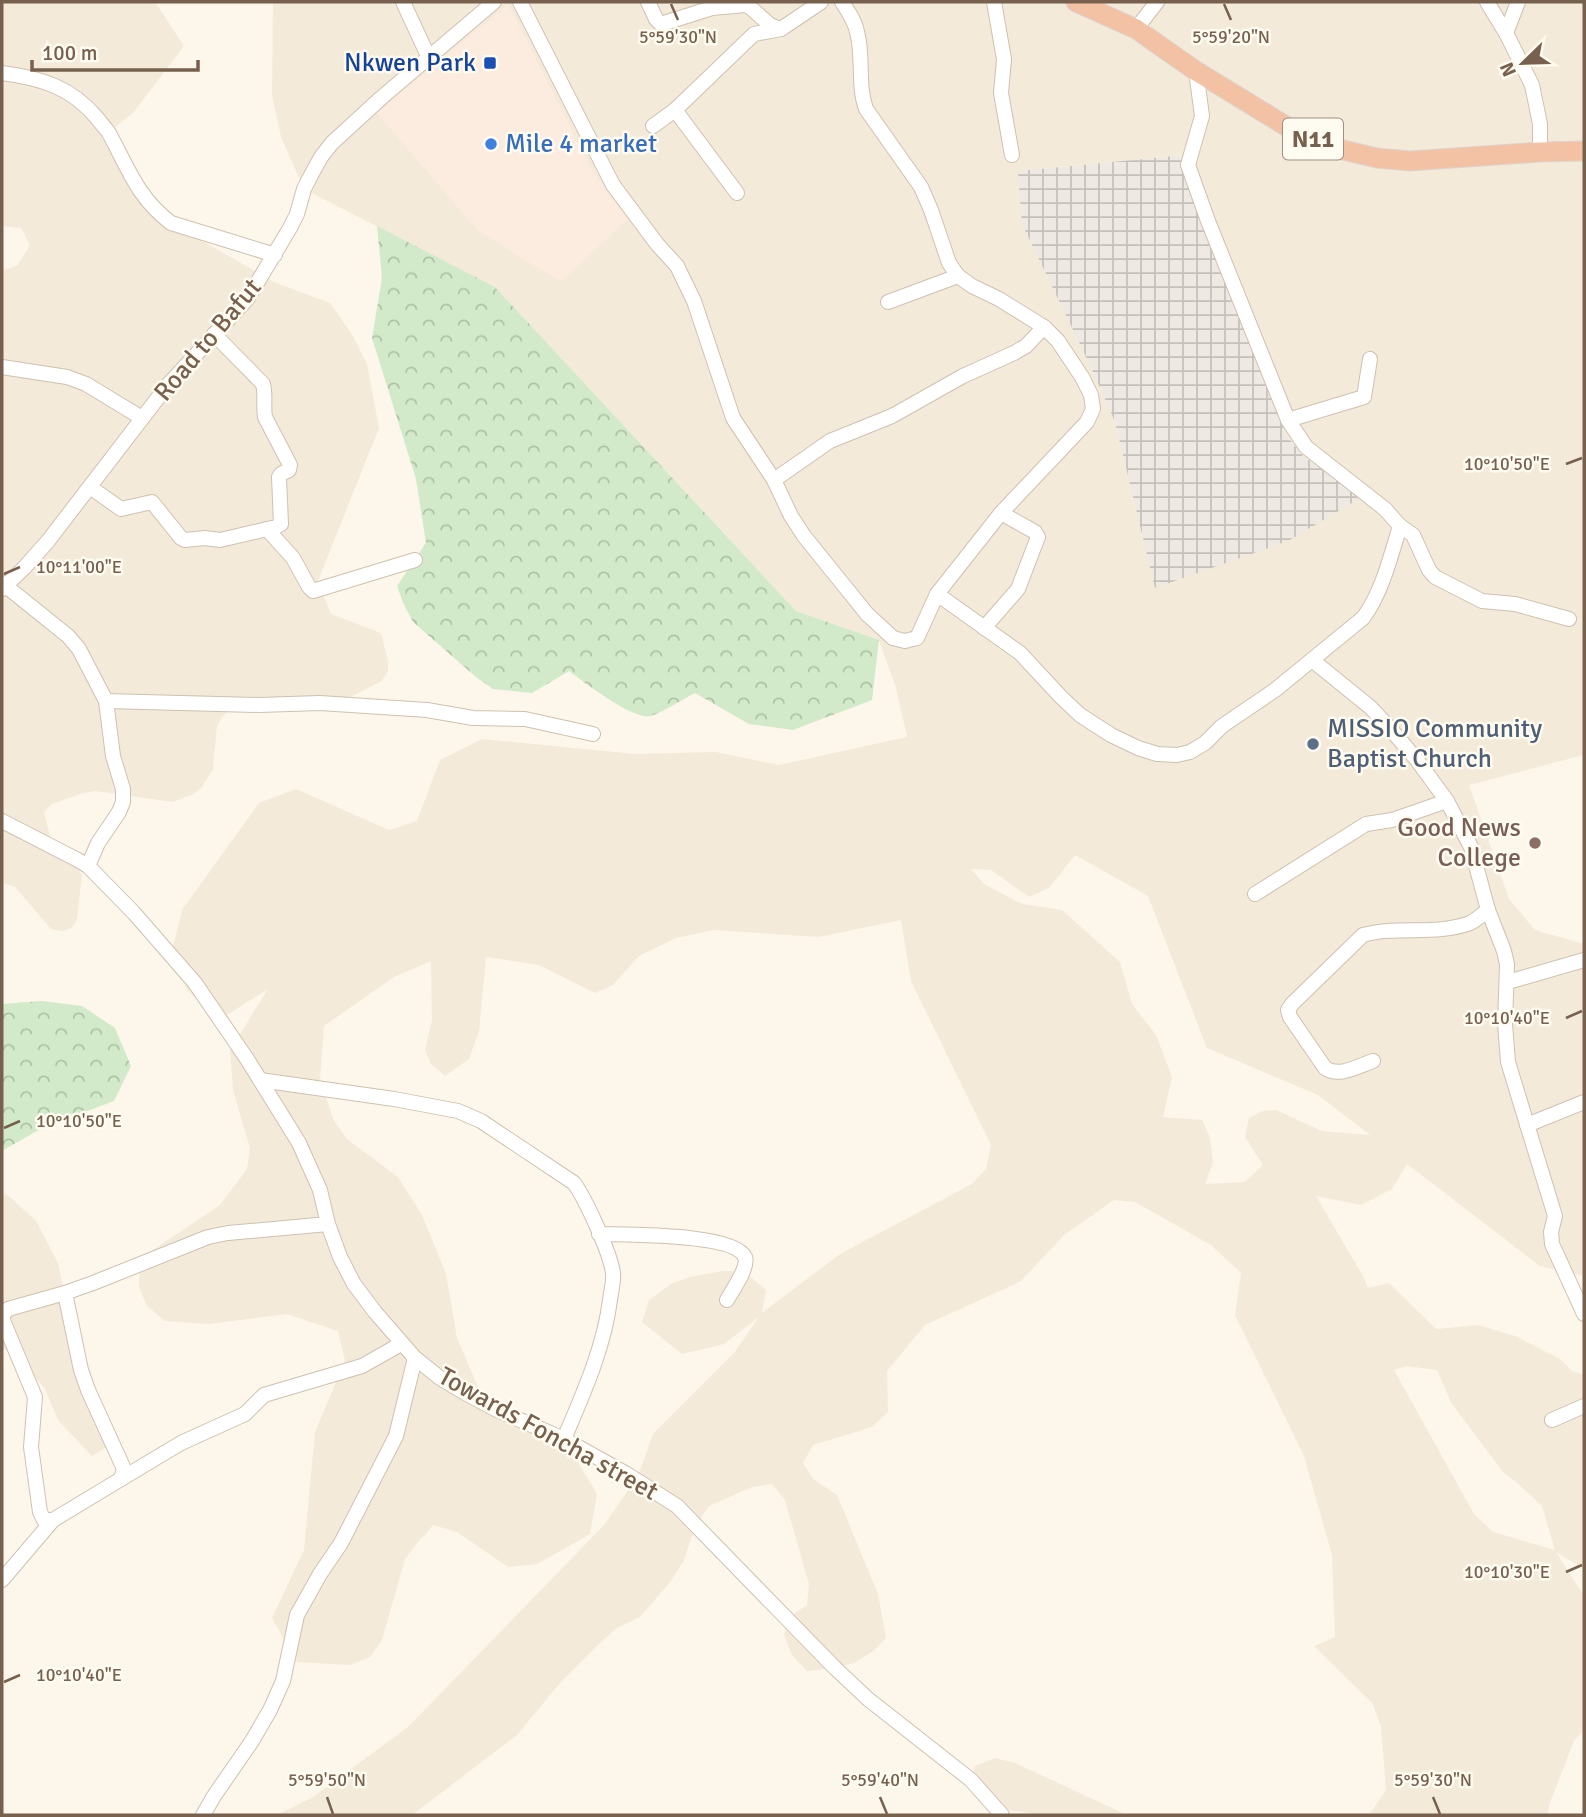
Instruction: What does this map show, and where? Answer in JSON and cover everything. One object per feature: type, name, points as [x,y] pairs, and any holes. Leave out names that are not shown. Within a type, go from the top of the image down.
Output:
[{"type":"highway","name":"N11","points":[[1076,2],[1136,29],[1196,71],[1299,134],[1343,150],[1377,158],[1410,161],[1584,151]]},
{"type":"street","points":[[403,2],[429,58]]},
{"type":"street","name":"Road to Bafut","points":[[3,586],[24,568],[48,541],[167,386],[248,298],[297,214],[306,184],[331,143],[494,2]]},
{"type":"street","points":[[520,2],[613,185],[677,266],[687,284],[733,418],[774,480],[791,516],[867,614],[893,638],[905,641],[917,638],[937,594],[1001,513],[1087,422],[1093,409],[1091,395],[1082,377],[1058,341],[1044,327],[972,286],[958,276],[948,263],[921,187],[866,109],[861,95],[858,32],[842,2]]},
{"type":"street","points":[[648,2],[661,24],[712,8],[746,5],[763,20],[781,29]]},
{"type":"street","points":[[653,127],[676,110],[754,34],[781,29],[821,2]]},
{"type":"street","points":[[994,2],[1004,59],[1001,93],[1012,155]]},
{"type":"street","points":[[1136,29],[1157,2]]},
{"type":"street","points":[[1487,2],[1532,85],[1540,124],[1540,152]]},
{"type":"street","points":[[1506,33],[1518,2]]},
{"type":"street","points":[[1196,71],[1202,116],[1188,165],[1288,420],[1307,447],[1385,509],[1413,535],[1435,577],[1482,601],[1515,604],[1569,619]]},
{"type":"street","points":[[2,73],[29,76],[73,95],[108,132],[143,198],[171,223],[275,255]]},
{"type":"street","points":[[676,110],[737,193]]},
{"type":"street","points":[[888,302],[958,276]]},
{"type":"street","points":[[774,480],[830,441],[892,416],[963,376],[1014,353],[1026,346],[1044,327]]},
{"type":"street","points":[[90,487],[121,509],[152,502],[184,540],[220,540],[281,524],[279,477],[289,470],[290,465],[265,417],[263,384],[214,334]]},
{"type":"street","points":[[1288,420],[1364,397],[1370,359]]},
{"type":"street","points":[[2,367],[67,377],[86,384],[142,418]]},
{"type":"street","points":[[984,628],[1018,589],[1038,537],[1035,532],[1001,513]]},
{"type":"street","points":[[937,594],[1020,653],[1080,715],[1138,748],[1157,754],[1177,755],[1190,752],[1205,743],[1222,726],[1275,690],[1363,618],[1371,608],[1401,526]]},
{"type":"street","points":[[267,529],[293,558],[313,591],[415,560]]},
{"type":"street","points":[[3,586],[68,636],[79,649],[106,701],[113,756],[123,789],[123,802],[98,843],[88,866]]},
{"type":"street","points":[[1312,660],[1370,707],[1417,760],[1447,801],[1471,847],[1507,964],[1506,1050],[1555,1216],[1551,1233],[1552,1244],[1584,1314]]},
{"type":"street","points":[[106,701],[260,705],[320,703],[427,710],[473,718],[526,719],[593,733]]},
{"type":"street","points":[[1255,894],[1366,824],[1392,820],[1447,801]]},
{"type":"street","name":"Towards Foncha street","points":[[2,821],[88,866],[134,913],[195,983],[299,1143],[320,1191],[340,1257],[354,1284],[415,1358],[440,1378],[486,1404],[564,1439],[677,1506],[835,1668],[869,1699],[971,1780],[1002,1815]]},
{"type":"street","points":[[1373,1060],[1339,1073],[1332,1073],[1325,1068],[1288,1010],[1363,935],[1460,926],[1475,920],[1488,909]]},
{"type":"street","points":[[1508,982],[1584,960]]},
{"type":"street","points":[[260,1080],[458,1111],[481,1121],[574,1183],[599,1234],[613,1273],[608,1321],[593,1369],[564,1439]]},
{"type":"street","points":[[1527,1125],[1584,1102]]},
{"type":"street","points":[[53,1520],[44,1520],[40,1512],[31,1447],[35,1397],[2,1317],[8,1309],[65,1293],[208,1237],[328,1224]]},
{"type":"street","points":[[599,1234],[681,1236],[718,1242],[738,1249],[745,1257],[746,1264],[727,1300]]},
{"type":"street","points":[[65,1293],[81,1370],[122,1463],[124,1469],[121,1479]]},
{"type":"street","points":[[2,1580],[53,1520],[121,1479],[181,1444],[245,1414],[264,1395],[362,1366],[401,1344]]},
{"type":"street","points":[[203,1815],[271,1710],[284,1681],[297,1615],[341,1543],[396,1436],[415,1358]]},
{"type":"street","points":[[1552,1420],[1584,1406]]},
{"type":"shaded area","points":[[2,2],[155,2],[184,46],[133,113],[109,132],[171,223],[274,282],[330,303],[353,336],[367,364],[379,428],[318,581],[331,614],[381,633],[388,661],[388,671],[382,681],[337,704],[237,703],[222,717],[217,726],[213,769],[202,787],[194,794],[173,802],[95,791],[52,804],[44,812],[51,840],[82,874],[77,919],[72,928],[62,931],[51,929],[15,887],[2,883],[2,271],[18,265],[30,245],[21,228],[2,226]]},
{"type":"shaded area","points":[[273,2],[1584,2],[1584,755],[1469,785],[1509,899],[1535,930],[1584,944],[1584,1276],[1540,1266],[1407,1164],[1392,1189],[1361,1205],[1316,1196],[1368,1288],[1389,1283],[1436,1329],[1478,1325],[1515,1336],[1560,1359],[1572,1371],[1584,1375],[1584,1569],[1556,1552],[1584,1596],[1584,1730],[1574,1741],[1549,1805],[1548,1815],[1369,1815],[1386,1790],[1381,1726],[1372,1703],[1314,1646],[1335,1637],[1332,1555],[1304,1456],[1235,1315],[1241,1273],[1211,1245],[1135,1202],[1114,1200],[1064,1235],[1021,1281],[925,1325],[887,1371],[888,1412],[872,1427],[813,1445],[803,1463],[813,1479],[837,1495],[878,1594],[886,1638],[872,1652],[854,1663],[807,1671],[792,1655],[784,1635],[791,1616],[807,1605],[809,1584],[785,1500],[772,1484],[752,1487],[709,1506],[696,1525],[683,1562],[640,1617],[617,1628],[603,1640],[560,1683],[517,1735],[412,1815],[277,1815],[313,1797],[408,1727],[604,1525],[638,1476],[653,1434],[734,1353],[759,1317],[724,1344],[682,1354],[642,1322],[649,1300],[671,1284],[690,1277],[723,1271],[743,1271],[766,1290],[762,1313],[840,1254],[972,1184],[986,1169],[991,1145],[911,981],[901,920],[819,937],[714,930],[676,938],[639,956],[613,985],[595,993],[539,965],[486,957],[479,1031],[469,1059],[445,1076],[431,1064],[425,1050],[432,1020],[431,961],[394,977],[324,1026],[320,1079],[334,1121],[347,1139],[398,1177],[422,1215],[446,1274],[457,1338],[484,1401],[564,1439],[597,1494],[590,1534],[537,1564],[508,1567],[457,1532],[433,1525],[405,1559],[382,1640],[370,1657],[350,1665],[297,1662],[272,1618],[304,1550],[315,1432],[345,1361],[338,1331],[287,1314],[209,1324],[165,1321],[147,1306],[139,1287],[140,1265],[153,1250],[220,1205],[247,1169],[250,1148],[233,1090],[230,1050],[268,989],[219,1020],[187,990],[172,951],[182,910],[259,803],[296,789],[389,830],[417,821],[440,760],[482,739],[635,754],[716,752],[779,765],[907,737],[896,688],[879,640],[796,611],[495,287],[304,189],[281,137],[272,95]],"holes":[[[1183,155],[1187,183],[1286,435],[1303,456],[1361,497],[1136,511],[1115,422],[1090,365],[1018,171]],[[594,174],[627,219],[478,231]],[[1075,855],[1148,896],[1207,1048],[1318,1095],[1370,1135],[1322,1131],[1276,1110],[1263,1111],[1249,1118],[1245,1137],[1263,1165],[1245,1182],[1205,1184],[1213,1163],[1210,1138],[1202,1120],[1163,1117],[1172,1077],[1156,1035],[1132,1004],[1120,962],[1062,910],[1022,904],[984,884],[971,869],[991,870],[1029,897],[1049,888]],[[1406,1366],[1437,1370],[1452,1404],[1503,1472],[1542,1506],[1555,1550],[1493,1532],[1474,1514],[1394,1370]]]},
{"type":"shaded area","name":"Mile 4 market","points":[[508,4],[594,174],[628,219],[561,282],[478,231],[377,113]]},
{"type":"shaded area","points":[[1184,155],[1187,183],[1286,435],[1303,456],[1362,497],[1288,541],[1155,588],[1115,422],[1022,224],[1018,171]]},
{"type":"shaded area","points":[[2,1192],[36,1221],[58,1263],[81,1370],[113,1443],[92,1456],[58,1420],[45,1389],[18,1356],[2,1348]]},
{"type":"shaded area","points":[[995,1758],[1015,1763],[1127,1815],[1043,1815],[996,1808],[971,1780],[975,1766]]},
{"type":"green space","points":[[377,226],[495,287],[796,611],[879,640],[872,700],[793,730],[749,724],[695,693],[654,715],[642,716],[609,699],[569,671],[532,693],[493,689],[413,622],[397,586],[426,543],[416,479],[372,338],[382,278]]},
{"type":"green space","points":[[42,1001],[82,1006],[115,1028],[131,1066],[114,1101],[42,1128],[2,1151],[2,1004]]},
{"type":"place","name":"Nkwen Park","points":[[490,63]]},
{"type":"place","name":"Mile 4 market","points":[[491,144]]},
{"type":"place","name":"MISSIO Community Baptist Church","points":[[1313,744]]},
{"type":"place","name":"Good News College","points":[[1535,843]]}]
